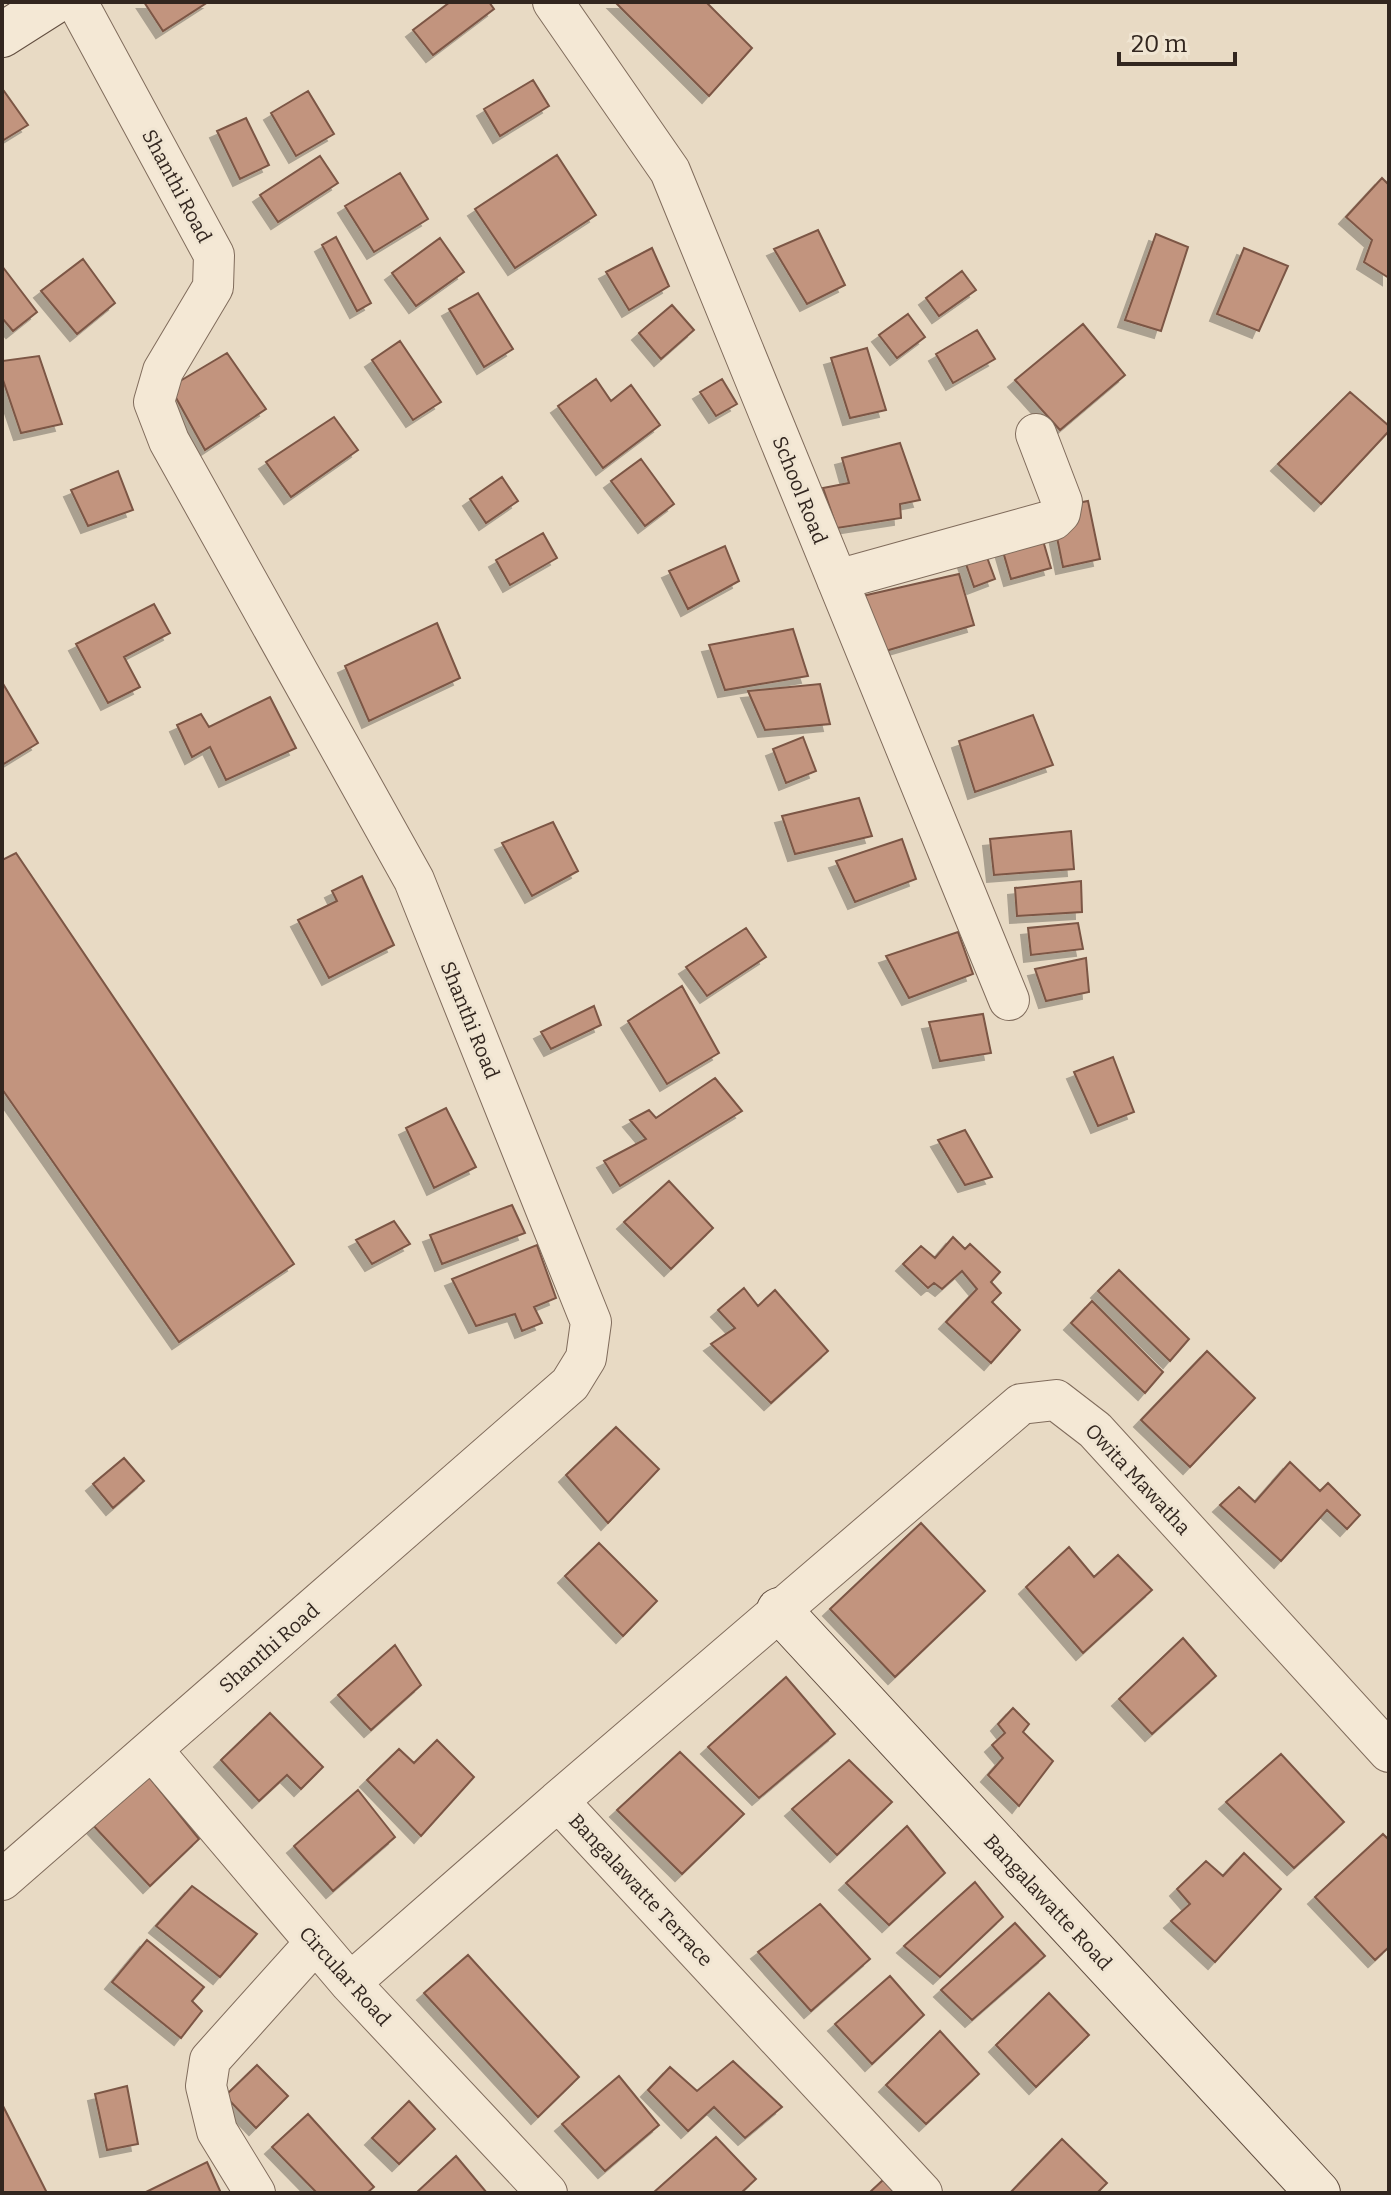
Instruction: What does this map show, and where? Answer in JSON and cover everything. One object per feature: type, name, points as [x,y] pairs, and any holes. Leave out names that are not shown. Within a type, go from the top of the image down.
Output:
[{"type":"street","points":[[2,35],[54,2]]},
{"type":"street","name":"Shanthi Road","points":[[2,1880],[570,1384],[586,1358],[591,1322],[414,880],[169,441],[154,402],[163,371],[213,287],[214,255],[77,2]]},
{"type":"street","name":"School Road","points":[[553,2],[670,171],[1009,1000]]},
{"type":"street","points":[[837,580],[1053,520],[1060,513],[1062,502],[1036,434]]},
{"type":"street","name":"Owita Mawatha","points":[[779,1610],[1021,1404],[1056,1400],[1095,1430],[1389,1752]]},
{"type":"street","name":"Bangalawatte Terrace","points":[[779,1610],[558,1801],[922,2193]]},
{"type":"street","name":"Bangalawatte Road","points":[[779,1610],[1318,2193]]},
{"type":"street","name":"Circular Road","points":[[153,1751],[350,1983],[547,2193]]},
{"type":"street","points":[[350,1983],[558,1801]]},
{"type":"street","points":[[255,2193],[217,2131],[206,2086],[210,2060],[315,1943]]},
{"type":"building","points":[[144,2],[208,2],[163,31]]},
{"type":"building","points":[[450,2],[489,2],[494,9],[433,55],[413,30]]},
{"type":"building","points":[[615,2],[706,2],[752,48],[709,96]]},
{"type":"building","points":[[533,80],[549,106],[500,136],[484,109]]},
{"type":"building","points":[[308,91],[334,134],[296,156],[271,113]]},
{"type":"building","points":[[2,92],[28,125],[2,141]]},
{"type":"building","points":[[246,118],[269,165],[240,179],[217,131]]},
{"type":"building","points":[[557,155],[596,215],[515,268],[475,209]]},
{"type":"building","points":[[320,156],[338,183],[278,222],[260,195]]},
{"type":"building","points":[[400,173],[428,219],[374,252],[345,206]]},
{"type":"building","points":[[1382,178],[1389,185],[1389,278],[1364,262],[1372,240],[1346,217]]},
{"type":"building","points":[[818,230],[845,285],[807,304],[774,249]]},
{"type":"building","points":[[1156,234],[1188,247],[1161,331],[1125,320]]},
{"type":"building","points":[[336,237],[371,303],[357,311],[322,245]]},
{"type":"building","points":[[440,238],[464,272],[416,306],[392,273]]},
{"type":"building","points":[[652,248],[669,286],[629,310],[606,272]]},
{"type":"building","points":[[1244,248],[1288,266],[1259,331],[1217,314]]},
{"type":"building","points":[[83,259],[115,303],[77,334],[41,291]]},
{"type":"building","points":[[2,266],[37,312],[13,331],[2,318]]},
{"type":"building","points":[[962,271],[976,290],[939,316],[926,298]]},
{"type":"building","points":[[478,293],[513,349],[484,367],[449,309]]},
{"type":"building","points":[[672,305],[694,330],[661,359],[639,333]]},
{"type":"building","points":[[908,314],[925,337],[897,358],[879,335]]},
{"type":"building","points":[[1083,324],[1125,375],[1060,430],[1015,380]]},
{"type":"building","points":[[977,330],[995,359],[953,383],[936,354]]},
{"type":"building","points":[[400,341],[441,402],[413,420],[372,360]]},
{"type":"building","points":[[867,348],[886,410],[850,418],[831,358]]},
{"type":"building","points":[[227,353],[266,409],[205,450],[170,387]]},
{"type":"building","points":[[39,356],[62,424],[21,433],[2,377],[2,361]]},
{"type":"building","points":[[596,379],[611,401],[631,385],[660,425],[603,468],[558,406]]},
{"type":"building","points":[[722,379],[737,404],[716,416],[700,392]]},
{"type":"building","points":[[1350,392],[1389,426],[1389,431],[1321,504],[1278,464]]},
{"type":"building","points":[[334,417],[358,450],[291,497],[266,462]]},
{"type":"building","points":[[900,443],[920,500],[900,504],[901,518],[837,528],[823,488],[849,483],[842,458]]},
{"type":"building","points":[[641,459],[674,504],[645,526],[611,481]]},
{"type":"building","points":[[118,471],[133,510],[88,526],[71,490]]},
{"type":"building","points":[[502,477],[518,501],[486,523],[470,499]]},
{"type":"building","points":[[1088,501],[1100,559],[1063,567],[1051,508]]},
{"type":"building","points":[[1037,520],[1051,568],[1011,579],[997,531]]},
{"type":"building","points":[[543,533],[557,558],[510,585],[496,560]]},
{"type":"building","points":[[978,533],[995,579],[974,587],[958,541]]},
{"type":"building","points":[[725,546],[739,581],[688,609],[669,571]]},
{"type":"building","points":[[959,574],[974,625],[882,652],[858,597]]},
{"type":"building","points":[[154,604],[170,633],[124,657],[140,687],[108,703],[76,644]]},
{"type":"building","points":[[437,623],[460,678],[369,721],[345,666]]},
{"type":"building","points":[[793,629],[808,676],[725,690],[709,645]]},
{"type":"building","points":[[2,682],[38,743],[2,765]]},
{"type":"building","points":[[820,684],[830,724],[765,730],[748,691]]},
{"type":"building","points":[[270,697],[296,748],[226,780],[210,747],[192,757],[177,725],[201,714],[209,727]]},
{"type":"building","points":[[1033,715],[1053,765],[975,792],[959,741]]},
{"type":"building","points":[[803,737],[816,771],[786,783],[773,749]]},
{"type":"building","points":[[859,798],[872,836],[795,854],[782,816]]},
{"type":"building","points":[[553,822],[578,871],[532,896],[502,843]]},
{"type":"building","points":[[1071,831],[1074,869],[994,875],[990,839]]},
{"type":"building","points":[[902,839],[916,879],[855,902],[836,861]]},
{"type":"building","points":[[16,853],[294,1264],[179,1342],[2,1089],[2,860]]},
{"type":"building","points":[[362,876],[394,945],[329,978],[298,920],[337,901],[332,891]]},
{"type":"building","points":[[1081,881],[1082,912],[1017,916],[1015,888]]},
{"type":"building","points":[[1078,923],[1083,949],[1031,955],[1028,928]]},
{"type":"building","points":[[746,928],[766,957],[707,996],[686,967]]},
{"type":"building","points":[[958,932],[973,974],[909,998],[886,956]]},
{"type":"building","points":[[1086,958],[1089,992],[1046,1001],[1035,969]]},
{"type":"building","points":[[682,986],[719,1053],[667,1084],[628,1021]]},
{"type":"building","points":[[594,1006],[601,1025],[551,1049],[541,1032]]},
{"type":"building","points":[[983,1014],[991,1053],[940,1061],[929,1022]]},
{"type":"building","points":[[1113,1057],[1134,1112],[1098,1126],[1074,1072]]},
{"type":"building","points":[[715,1078],[742,1111],[620,1186],[604,1161],[646,1139],[630,1120],[649,1110],[656,1118]]},
{"type":"building","points":[[446,1108],[476,1167],[434,1188],[406,1128]]},
{"type":"building","points":[[965,1130],[992,1177],[965,1185],[938,1140]]},
{"type":"building","points":[[669,1181],[713,1228],[671,1269],[624,1222]]},
{"type":"building","points":[[512,1205],[525,1233],[442,1264],[430,1235]]},
{"type":"building","points":[[394,1221],[410,1244],[372,1264],[356,1240]]},
{"type":"building","points":[[953,1237],[965,1249],[970,1244],[1000,1272],[991,1282],[1001,1293],[992,1302],[1020,1330],[991,1363],[946,1322],[977,1289],[962,1271],[942,1289],[934,1283],[928,1288],[903,1264],[921,1246],[935,1258]]},
{"type":"building","points":[[537,1245],[556,1298],[534,1307],[542,1323],[522,1331],[515,1314],[476,1326],[452,1279]]},
{"type":"building","points":[[1119,1270],[1189,1339],[1170,1361],[1098,1291]]},
{"type":"building","points":[[744,1288],[758,1306],[775,1290],[828,1351],[771,1403],[711,1344],[735,1328],[718,1310]]},
{"type":"building","points":[[1092,1301],[1163,1372],[1145,1393],[1071,1323]]},
{"type":"building","points":[[1207,1351],[1255,1398],[1190,1467],[1141,1420]]},
{"type":"building","points":[[616,1427],[659,1469],[608,1523],[566,1475]]},
{"type":"building","points":[[124,1458],[144,1481],[113,1508],[93,1484]]},
{"type":"building","points":[[1290,1462],[1320,1491],[1328,1483],[1360,1515],[1347,1529],[1327,1510],[1281,1561],[1220,1505],[1239,1487],[1255,1502]]},
{"type":"building","points":[[921,1523],[985,1591],[895,1677],[830,1609]]},
{"type":"building","points":[[599,1543],[657,1601],[623,1636],[565,1576]]},
{"type":"building","points":[[1069,1547],[1094,1577],[1118,1555],[1152,1590],[1083,1653],[1026,1587]]},
{"type":"building","points":[[1183,1638],[1216,1676],[1152,1734],[1119,1699]]},
{"type":"building","points":[[395,1645],[421,1685],[371,1730],[338,1695]]},
{"type":"building","points":[[786,1677],[835,1734],[759,1798],[708,1747]]},
{"type":"building","points":[[1013,1708],[1029,1724],[1023,1732],[1053,1761],[1019,1806],[988,1775],[1003,1758],[992,1745],[1005,1733],[998,1724]]},
{"type":"building","points":[[270,1713],[323,1767],[301,1789],[287,1775],[259,1801],[221,1760]]},
{"type":"building","points":[[437,1740],[474,1777],[421,1836],[367,1780],[399,1749],[414,1763]]},
{"type":"building","points":[[680,1752],[744,1814],[682,1874],[617,1810]]},
{"type":"building","points":[[1281,1754],[1344,1822],[1294,1868],[1226,1802]]},
{"type":"building","points":[[849,1760],[892,1802],[837,1855],[792,1809]]},
{"type":"building","points":[[146,1773],[199,1839],[150,1886],[91,1823]]},
{"type":"building","points":[[358,1790],[395,1837],[333,1891],[294,1846]]},
{"type":"building","points":[[907,1826],[945,1873],[889,1925],[846,1883]]},
{"type":"building","points":[[1383,1834],[1389,1840],[1389,1947],[1375,1960],[1315,1897]]},
{"type":"building","points":[[1244,1853],[1281,1889],[1215,1962],[1171,1921],[1190,1904],[1177,1889],[1206,1861],[1223,1876]]},
{"type":"building","points":[[975,1882],[1003,1917],[940,1977],[904,1946]]},
{"type":"building","points":[[192,1886],[257,1934],[220,1977],[156,1926]]},
{"type":"building","points":[[820,1904],[870,1959],[811,2011],[758,1952]]},
{"type":"building","points":[[1015,1923],[1045,1956],[972,2020],[941,1990]]},
{"type":"building","points":[[147,1940],[204,1987],[192,2001],[202,2011],[181,2038],[112,1982]]},
{"type":"building","points":[[468,1955],[579,2077],[538,2117],[424,1993]]},
{"type":"building","points":[[890,1976],[924,2015],[872,2064],[835,2024]]},
{"type":"building","points":[[1049,1993],[1089,2035],[1036,2087],[996,2045]]},
{"type":"building","points":[[940,2031],[979,2074],[926,2124],[886,2085]]},
{"type":"building","points":[[733,2061],[782,2107],[745,2138],[714,2107],[688,2131],[648,2090],[670,2067],[697,2091]]},
{"type":"building","points":[[257,2065],[288,2096],[256,2128],[225,2096]]},
{"type":"building","points":[[619,2076],[659,2125],[605,2171],[562,2124]]},
{"type":"building","points":[[127,2086],[138,2144],[107,2150],[95,2094]]},
{"type":"building","points":[[409,2101],[435,2129],[399,2164],[372,2138]]},
{"type":"building","points":[[2,2104],[47,2193],[2,2193]]},
{"type":"building","points":[[308,2114],[374,2187],[367,2193],[317,2193],[272,2147]]},
{"type":"building","points":[[716,2137],[756,2179],[741,2193],[653,2193]]},
{"type":"building","points":[[1062,2139],[1107,2183],[1097,2193],[1010,2193]]},
{"type":"building","points":[[456,2156],[487,2193],[416,2193]]},
{"type":"building","points":[[207,2162],[221,2193],[144,2193]]},
{"type":"building","points":[[883,2180],[896,2193],[869,2193]]}]
